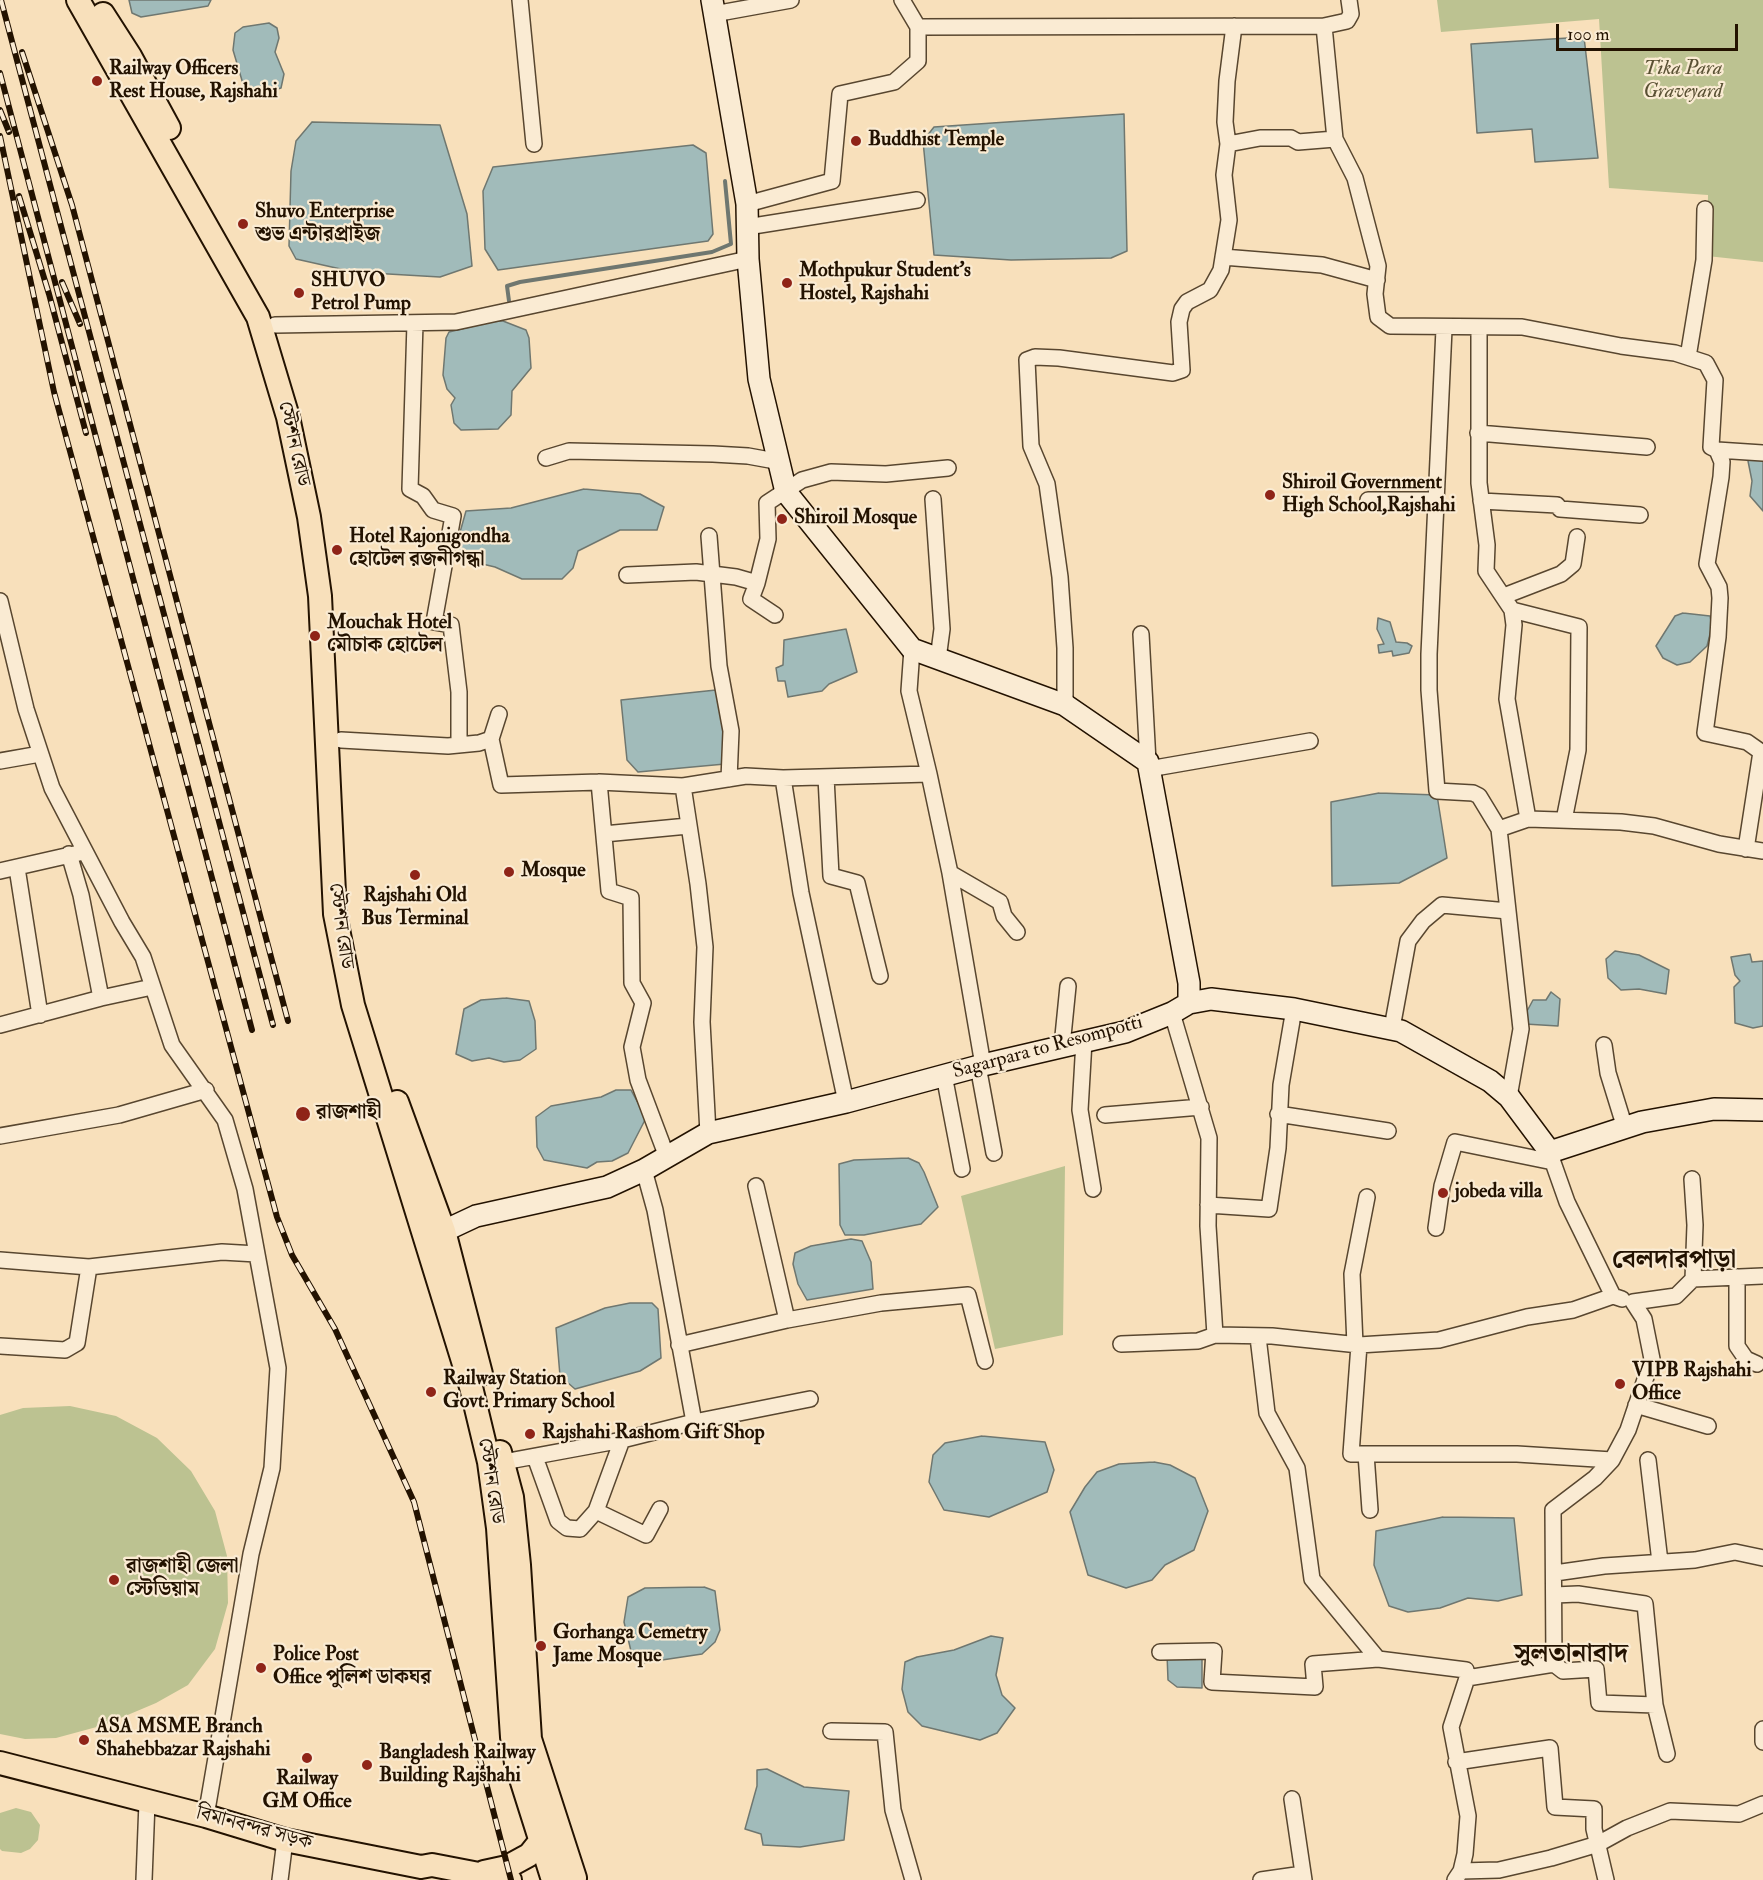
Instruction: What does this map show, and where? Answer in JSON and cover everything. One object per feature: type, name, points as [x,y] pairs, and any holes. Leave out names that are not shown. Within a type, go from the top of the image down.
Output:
[{"type":"main road","name":"স্টেশন রোড","points":[[78,0],[258,317],[288,417],[309,517],[320,596],[334,914],[353,1005],[425,1246],[471,1386],[489,1462],[498,1528],[512,1737],[516,1763],[541,1840],[569,1880]]},
{"type":"main road","name":"স্টেশন রোড","points":[[94,0],[130,56],[275,324],[295,393],[317,493],[333,600],[341,740],[343,856],[346,900],[356,959],[370,1018],[444,1231],[512,1497],[519,1565],[530,1738],[569,1880]]},
{"type":"main road","points":[[713,7],[747,204],[748,259],[759,379],[781,462],[786,492],[912,649],[1065,705],[1149,765],[1189,983],[1180,1008]]},
{"type":"main road","name":"Sagarpara to Resompotti","points":[[444,1231],[476,1216],[607,1187],[644,1170],[708,1133],[846,1102],[944,1075],[1125,1032],[1180,1008],[1211,999],[1294,1009],[1392,1028],[1490,1081],[1509,1097],[1551,1157]]},
{"type":"main road","points":[[1551,1157],[1642,1122],[1714,1108],[1763,1110]]},
{"type":"main road","name":"বিমানবন্দর সড়ক","points":[[0,1763],[206,1816],[285,1840],[421,1867],[431,1876],[449,1876]]},
{"type":"main road","points":[[449,1876],[482,1873],[507,1867],[529,1855],[541,1840]]},
{"type":"main road","points":[[482,1873],[510,1880]]},
{"type":"street","points":[[519,0],[534,144]]},
{"type":"street","points":[[713,7],[791,0]]},
{"type":"street","points":[[747,204],[832,182],[840,94],[894,82],[918,61],[918,27],[902,0]]},
{"type":"street","points":[[918,27],[1324,26],[1347,21],[1351,14],[1349,0]]},
{"type":"street","points":[[1065,705],[1065,648],[1060,578],[1047,484],[1031,446],[1027,360],[1035,357],[1059,358],[1173,373],[1182,370],[1179,322],[1182,309],[1187,302],[1210,290],[1221,270],[1229,220],[1224,175],[1228,144],[1225,122],[1227,81],[1234,26]]},
{"type":"street","points":[[1324,26],[1335,139],[1355,178],[1378,266],[1378,316],[1390,326],[1522,327],[1688,357],[1706,363],[1715,380],[1711,447],[1717,450],[1763,453]]},
{"type":"street","points":[[1228,144],[1260,138],[1291,138],[1298,142],[1335,139]]},
{"type":"street","points":[[747,227],[916,200]]},
{"type":"street","points":[[1688,357],[1704,260],[1705,209]]},
{"type":"street","points":[[1223,257],[1322,265],[1377,280]]},
{"type":"street","points":[[275,324],[456,321],[748,259]]},
{"type":"street","points":[[415,323],[410,489],[423,496],[433,510],[453,516],[434,622],[452,625],[459,692],[459,745]]},
{"type":"street","points":[[1444,328],[1429,690],[1437,790],[1473,793],[1479,796],[1499,830],[1521,1029],[1509,1097]]},
{"type":"street","points":[[1479,328],[1478,433],[1481,501],[1487,545],[1486,571],[1512,610],[1513,634],[1507,699],[1528,819]]},
{"type":"street","points":[[1478,433],[1647,447]]},
{"type":"street","points":[[1717,450],[1722,462],[1722,477],[1707,564],[1719,587],[1720,598],[1718,638],[1705,733],[1747,742],[1761,752],[1746,849]]},
{"type":"street","points":[[546,458],[569,451],[748,456],[781,462]]},
{"type":"street","points":[[775,615],[751,599],[768,539],[767,503],[802,480],[831,472],[886,474],[948,468]]},
{"type":"street","points":[[933,499],[942,629],[938,659]]},
{"type":"street","points":[[1368,500],[1436,500]]},
{"type":"street","points":[[1481,501],[1557,505],[1560,509],[1640,515]]},
{"type":"street","points":[[709,536],[719,666],[731,731],[729,779]]},
{"type":"street","points":[[1504,596],[1567,569],[1573,564],[1577,537]]},
{"type":"street","points":[[627,575],[696,572],[757,584]]},
{"type":"street","points":[[0,601],[6,650],[76,853],[143,957],[172,1045],[225,1120],[236,1153],[278,1368],[272,1468],[251,1554],[206,1816]]},
{"type":"street","points":[[1512,610],[1579,627],[1578,750],[1564,820]]},
{"type":"street","points":[[1141,634],[1149,765],[1310,741]]},
{"type":"street","points":[[912,649],[909,691],[950,873],[994,1153]]},
{"type":"street","points":[[500,714],[491,739],[501,785],[599,782],[683,786],[746,776],[783,778],[929,774]]},
{"type":"street","points":[[341,740],[459,745],[491,739]]},
{"type":"street","points":[[0,761],[40,753]]},
{"type":"street","points":[[826,777],[831,876],[857,883],[880,976]]},
{"type":"street","points":[[783,778],[801,893],[846,1102]]},
{"type":"street","points":[[599,782],[609,891],[631,898],[632,983],[643,1003],[632,1047],[638,1080],[667,1157]]},
{"type":"street","points":[[683,786],[699,884],[705,947],[702,1022],[708,1133]]},
{"type":"street","points":[[1499,830],[1528,819],[1621,822],[1654,826],[1746,849],[1763,851]]},
{"type":"street","points":[[604,834],[688,826]]},
{"type":"street","points":[[0,871],[76,853]]},
{"type":"street","points":[[76,853],[81,895],[101,998]]},
{"type":"street","points":[[17,868],[40,1015]]},
{"type":"street","points":[[950,873],[1000,902],[1004,916],[1017,932]]},
{"type":"street","points":[[1392,1028],[1408,941],[1423,921],[1442,905],[1508,911]]},
{"type":"street","points":[[1062,1046],[1068,986]]},
{"type":"street","points":[[0,1025],[152,987]]},
{"type":"street","points":[[1180,1008],[1209,1138],[1208,1205],[1215,1335]]},
{"type":"street","points":[[1208,1205],[1269,1209],[1278,1148],[1278,1114],[1294,1009]]},
{"type":"street","points":[[1084,1041],[1080,1110],[1093,1189]]},
{"type":"street","points":[[1604,1045],[1608,1073],[1625,1128]]},
{"type":"street","points":[[944,1075],[962,1169]]},
{"type":"street","points":[[0,1136],[119,1115],[206,1090]]},
{"type":"street","points":[[1105,1115],[1201,1107]]},
{"type":"street","points":[[1278,1114],[1388,1131]]},
{"type":"street","points":[[1436,1228],[1442,1186],[1455,1142],[1551,1157],[1567,1202],[1613,1296]]},
{"type":"street","points":[[644,1170],[655,1210],[694,1422]]},
{"type":"street","points":[[1121,1344],[1198,1341],[1215,1335],[1357,1345],[1439,1340],[1527,1317],[1573,1310],[1613,1296],[1633,1302],[1676,1296],[1693,1279],[1695,1236],[1692,1179]]},
{"type":"street","points":[[756,1186],[787,1320]]},
{"type":"street","points":[[1367,1197],[1352,1274],[1357,1345],[1351,1454],[1517,1454],[1612,1460]]},
{"type":"street","points":[[0,1260],[89,1267],[222,1252],[256,1254]]},
{"type":"street","points":[[0,1346],[65,1350],[77,1343],[89,1267]]},
{"type":"street","points":[[1693,1279],[1763,1276]]},
{"type":"street","points":[[1737,1277],[1737,1346],[1746,1359],[1757,1364]]},
{"type":"street","points":[[679,1346],[787,1320],[881,1303],[968,1295],[985,1361]]},
{"type":"street","points":[[1554,1664],[1553,1510],[1595,1478],[1612,1460],[1628,1430],[1652,1359],[1644,1319],[1633,1302]]},
{"type":"street","points":[[1258,1337],[1267,1413],[1297,1467],[1312,1579],[1378,1659]]},
{"type":"street","points":[[503,1462],[622,1440],[694,1422],[810,1399]]},
{"type":"street","points":[[1636,1405],[1708,1426]]},
{"type":"street","points":[[535,1457],[558,1521],[567,1528],[580,1529],[596,1511],[622,1440]]},
{"type":"street","points":[[1366,1454],[1370,1510]]},
{"type":"street","points":[[1648,1460],[1660,1562]]},
{"type":"street","points":[[596,1511],[646,1535],[660,1509]]},
{"type":"street","points":[[1555,1573],[1695,1560],[1735,1552],[1763,1558]]},
{"type":"street","points":[[1554,1595],[1578,1594],[1645,1604],[1655,1705],[1667,1754]]},
{"type":"street","points":[[1161,1653],[1214,1651],[1212,1682],[1315,1687],[1313,1664],[1378,1659],[1466,1670],[1467,1678],[1451,1727],[1468,1816],[1458,1875],[1499,1870],[1598,1844],[1627,1828],[1670,1811],[1739,1814],[1763,1804]]},
{"type":"street","points":[[1467,1678],[1554,1664],[1563,1671],[1596,1669],[1599,1702],[1655,1705]]},
{"type":"street","points":[[1763,1729],[1763,1742]]},
{"type":"street","points":[[831,1731],[885,1732],[893,1810],[913,1880]]},
{"type":"street","points":[[1456,1762],[1550,1748],[1556,1807],[1594,1809],[1598,1844],[1606,1880]]},
{"type":"street","points":[[1261,1880],[1303,1877],[1292,1799]]},
{"type":"street","points":[[144,1880],[147,1802]]},
{"type":"street","points":[[280,1880],[285,1840]]},
{"type":"green space","name":"Tika Para Graveyard","points":[[1437,0],[1763,0],[1763,262],[1707,256],[1708,195],[1609,188],[1599,19],[1441,32]]},
{"type":"green space","points":[[1065,1166],[1063,1335],[995,1349],[961,1196]]},
{"type":"green space","name":"রাজশাহী জেলা স্টেডিয়াম","points":[[70,1406],[116,1416],[157,1438],[191,1471],[215,1511],[227,1556],[228,1603],[215,1649],[188,1685],[156,1703],[104,1725],[56,1738],[25,1739],[0,1734],[0,1415],[23,1408]]},
{"type":"green space","points":[[16,1808],[31,1812],[40,1825],[38,1840],[30,1849],[21,1853],[0,1849],[0,1813]]},
{"type":"water","points":[[129,0],[211,0],[208,6],[141,17],[132,13]]},
{"type":"water","points":[[269,23],[277,28],[279,38],[275,52],[284,74],[281,88],[265,93],[246,94],[233,50],[235,33],[243,27]]},
{"type":"water","points":[[1584,37],[1598,158],[1535,162],[1532,129],[1477,133],[1471,44]]},
{"type":"water","points":[[1124,114],[1127,251],[1111,258],[1011,260],[934,255],[923,141],[934,127]]},
{"type":"water","points":[[312,122],[440,125],[467,214],[472,266],[440,277],[354,272],[296,259],[289,246],[291,171],[296,141]]},
{"type":"water","points":[[693,145],[706,153],[713,234],[708,241],[498,270],[485,249],[483,191],[493,167]]},
{"type":"water","points":[[503,321],[526,330],[529,338],[531,368],[512,391],[511,415],[498,429],[461,430],[454,423],[451,405],[455,398],[447,389],[443,375],[446,338],[449,332]]},
{"type":"water","points":[[1763,456],[1763,511],[1750,496],[1752,481],[1748,461],[1753,457]]},
{"type":"water","points":[[584,489],[640,494],[664,507],[657,530],[620,530],[578,551],[573,568],[562,579],[522,579],[495,567],[453,557],[466,511],[511,508]]},
{"type":"water","points":[[1683,613],[1710,616],[1712,626],[1707,646],[1690,662],[1677,665],[1663,658],[1656,646],[1675,616]]},
{"type":"water","points":[[1378,618],[1390,622],[1396,642],[1412,646],[1409,653],[1393,656],[1392,651],[1379,653],[1378,645],[1384,644],[1377,629]]},
{"type":"water","points":[[846,629],[857,672],[829,684],[822,691],[788,697],[785,681],[778,681],[776,668],[783,665],[784,640]]},
{"type":"water","points":[[716,690],[726,706],[725,764],[638,772],[627,760],[621,700]]},
{"type":"water","points":[[1379,793],[1437,795],[1447,858],[1399,883],[1332,886],[1331,802]]},
{"type":"water","points":[[1615,951],[1639,955],[1669,970],[1666,994],[1639,989],[1621,990],[1608,978],[1606,959]]},
{"type":"water","points":[[1750,954],[1752,962],[1763,961],[1763,1026],[1753,1028],[1735,1023],[1734,987],[1740,981],[1735,975],[1731,957]]},
{"type":"water","points":[[1551,992],[1560,999],[1558,1026],[1525,1024],[1526,1013],[1533,1000],[1546,1000]]},
{"type":"water","points":[[506,998],[529,1001],[535,1021],[536,1049],[520,1060],[504,1062],[489,1058],[472,1061],[456,1054],[464,1009],[481,1000]]},
{"type":"water","points":[[616,1090],[631,1090],[646,1118],[628,1153],[612,1161],[597,1162],[587,1168],[544,1160],[537,1147],[536,1117],[551,1106],[601,1097]]},
{"type":"water","points":[[908,1158],[919,1163],[938,1207],[921,1224],[864,1235],[845,1235],[840,1225],[839,1164],[854,1160]]},
{"type":"water","points":[[851,1239],[862,1241],[871,1262],[873,1289],[807,1300],[798,1284],[793,1264],[795,1253],[811,1246]]},
{"type":"water","points":[[630,1303],[652,1303],[658,1309],[661,1358],[640,1371],[575,1389],[560,1376],[556,1328],[605,1308]]},
{"type":"water","points":[[982,1436],[1045,1442],[1054,1470],[1047,1492],[989,1517],[944,1510],[929,1482],[933,1455],[945,1443]]},
{"type":"water","points":[[1154,1462],[1170,1465],[1195,1478],[1208,1511],[1194,1550],[1165,1565],[1152,1580],[1126,1588],[1088,1575],[1070,1512],[1097,1472],[1119,1464]]},
{"type":"water","points":[[1443,1517],[1514,1518],[1522,1595],[1498,1601],[1468,1598],[1440,1608],[1408,1612],[1389,1606],[1374,1565],[1376,1531]]},
{"type":"water","points":[[704,1587],[715,1591],[720,1630],[715,1642],[702,1654],[642,1663],[631,1651],[624,1622],[628,1597],[645,1588]]},
{"type":"water","points":[[991,1636],[1003,1638],[996,1675],[1002,1695],[1015,1708],[997,1733],[980,1740],[922,1726],[908,1712],[902,1689],[905,1662],[917,1657],[954,1650]]},
{"type":"water","points":[[1202,1653],[1202,1688],[1177,1687],[1168,1680],[1167,1654]]},
{"type":"water","points":[[767,1769],[804,1787],[849,1791],[844,1840],[800,1847],[763,1845],[761,1834],[745,1829],[757,1786],[757,1770]]},
{"type":"waterway","points":[[509,301],[507,286],[520,282],[712,252],[731,244],[725,181]]},
{"type":"railway","points":[[1,0],[273,1025]]},
{"type":"railway","points":[[22,52],[72,205],[288,1021]]},
{"type":"railway","points":[[0,73],[252,1030]]},
{"type":"railway","points":[[0,110],[9,132]]},
{"type":"railway","points":[[0,136],[54,392],[277,1217],[292,1255],[335,1329],[414,1502],[511,1880]]},
{"type":"railway","points":[[19,196],[49,294],[86,433]]},
{"type":"railway","points":[[62,282],[80,324]]},
{"type":"place","name":"Railway Officers Rest House, Rajshahi","points":[[97,81]]},
{"type":"place","name":"Buddhist Temple","points":[[856,141]]},
{"type":"place","name":"Shuvo Enterprise শুভ এন্টারপ্রাইজ","points":[[243,224]]},
{"type":"place","name":"Mothpukur Student's Hostel, Rajshahi","points":[[787,283]]},
{"type":"place","name":"SHUVO Petrol Pump","points":[[299,293]]},
{"type":"place","name":"Shiroil Government High School,Rajshahi","points":[[1270,495]]},
{"type":"place","name":"Shiroil Mosque","points":[[782,519]]},
{"type":"place","name":"Hotel Rajonigondha হোটেল রজনীগন্ধা","points":[[337,550]]},
{"type":"place","name":"Mouchak Hotel মৌচাক হোটেল","points":[[315,636]]},
{"type":"place","name":"Mosque","points":[[509,872]]},
{"type":"place","name":"Rajshahi Old Bus Terminal","points":[[415,875]]},
{"type":"place","name":"রাজশাহী","points":[[303,1114]]},
{"type":"place","name":"jobeda villa","points":[[1443,1193]]},
{"type":"place","name":"VIPB Rajshahi Office","points":[[1620,1384]]},
{"type":"place","name":"Railway Station Govt. Primary School","points":[[431,1392]]},
{"type":"place","name":"Rajshahi Rashom Gift Shop","points":[[530,1434]]},
{"type":"place","name":"রাজশাহী জেলা স্টেডিয়াম","points":[[114,1580]]},
{"type":"place","name":"Gorhanga Cemetry Jame Mosque","points":[[541,1646]]},
{"type":"place","name":"Police Post Office পুলিশ ডাকঘর","points":[[261,1668]]},
{"type":"place","name":"ASA MSME Branch Shahebbazar Rajshahi","points":[[84,1740]]},
{"type":"place","name":"Railway GM Office","points":[[307,1758]]},
{"type":"place","name":"Bangladesh Railway Building Rajshahi","points":[[367,1765]]},
{"type":"district","name":"বেলদারপাড়া","points":[[1674,1261]]},
{"type":"district","name":"সুলতানাবাদ","points":[[1571,1655]]}]
